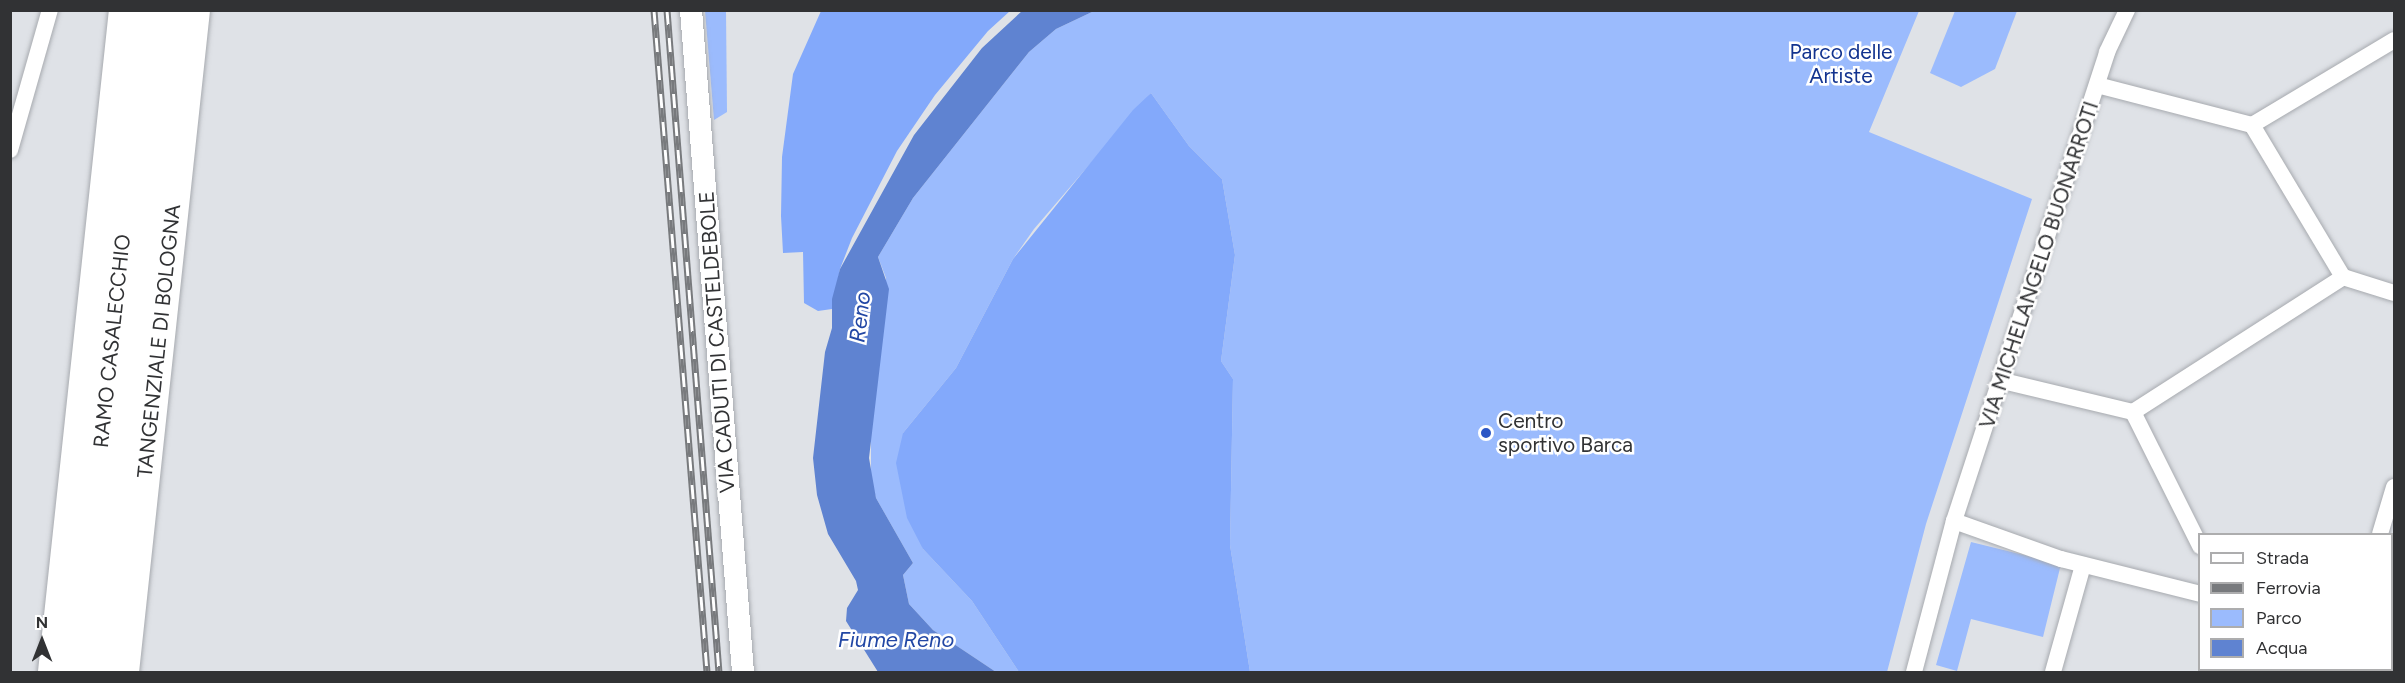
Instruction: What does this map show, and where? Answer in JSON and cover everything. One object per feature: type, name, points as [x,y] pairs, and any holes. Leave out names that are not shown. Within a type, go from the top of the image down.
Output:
[{"type":"highway","points":[[53,672],[124,10]]},
{"type":"highway","name":"RAMO CASALECCHIO","points":[[76,672],[147,10]]},
{"type":"highway","name":"RAMO CASALECCHIO","points":[[99,672],[169,10]]},
{"type":"highway","name":"TANGENZIALE DI BOLOGNA","points":[[124,672],[195,10]]},
{"type":"main road","name":"VIA CADUTI DI CASTELDEBOLE","points":[[691,10],[743,672]]},
{"type":"street","points":[[10,150],[50,10]]},
{"type":"street","name":"VIA MICHELANGELO BUONARROTI","points":[[1914,672],[1954,521],[2003,381],[2097,85],[2127,10]]},
{"type":"street","points":[[2252,125],[2394,40]]},
{"type":"street","points":[[2097,85],[2252,125],[2343,277],[2394,293]]},
{"type":"street","points":[[2003,381],[2133,412],[2343,277]]},
{"type":"street","points":[[2133,412],[2198,544]]},
{"type":"street","points":[[2380,533],[2394,487]]},
{"type":"street","points":[[1954,521],[2083,565],[2198,594]]},
{"type":"street","points":[[2053,672],[2083,565]]},
{"type":"green space","points":[[705,11],[726,11],[727,112],[714,120]]},
{"type":"green space","name":"Parco delle Artiste","points":[[1094,11],[1919,11],[1869,132],[2032,199],[1926,524],[1887,672],[1250,672],[1230,545],[1233,379],[1221,361],[1235,255],[1222,179],[1189,146],[1151,93],[1034,229],[1013,259],[956,368],[903,433],[923,549],[972,601],[1019,672],[996,672],[933,630],[909,604],[903,575],[913,563],[876,498],[871,480],[871,432],[886,278],[878,257],[913,198],[1029,52],[1056,29]]},
{"type":"green space","points":[[1955,11],[2017,11],[1995,69],[1961,87],[1930,73]]},
{"type":"green space","points":[[1971,542],[2061,564],[2043,637],[1971,619],[1957,671],[1936,665]]},
{"type":"shaded area","points":[[821,11],[1010,11],[988,31],[935,95],[897,151],[852,238],[840,269],[832,309],[818,311],[804,303],[803,252],[783,253],[781,216],[782,157],[793,74]]},
{"type":"shaded area","points":[[1151,93],[1189,146],[1222,179],[1235,255],[1221,361],[1233,379],[1230,545],[1250,672],[1019,672],[972,601],[923,549],[907,518],[896,463],[903,433],[956,368],[1013,259],[1133,110]]},
{"type":"water","name":"Fiume Reno","points":[[1023,10],[1094,11],[1056,29],[1029,52],[913,198],[878,257],[889,289],[869,458],[876,498],[913,563],[903,575],[909,604],[933,630],[996,672],[878,672],[846,621],[847,608],[858,590],[856,581],[828,534],[817,495],[813,458],[825,352],[832,328],[832,299],[840,269],[914,135],[982,48]]},
{"type":"railway","points":[[654,10],[707,672]]},
{"type":"railway","points":[[667,10],[719,672]]},
{"type":"place","name":"Centro sportivo Barca","points":[[1486,433]]},
{"type":"water label","name":"Reno","points":[[860,317]]}]
